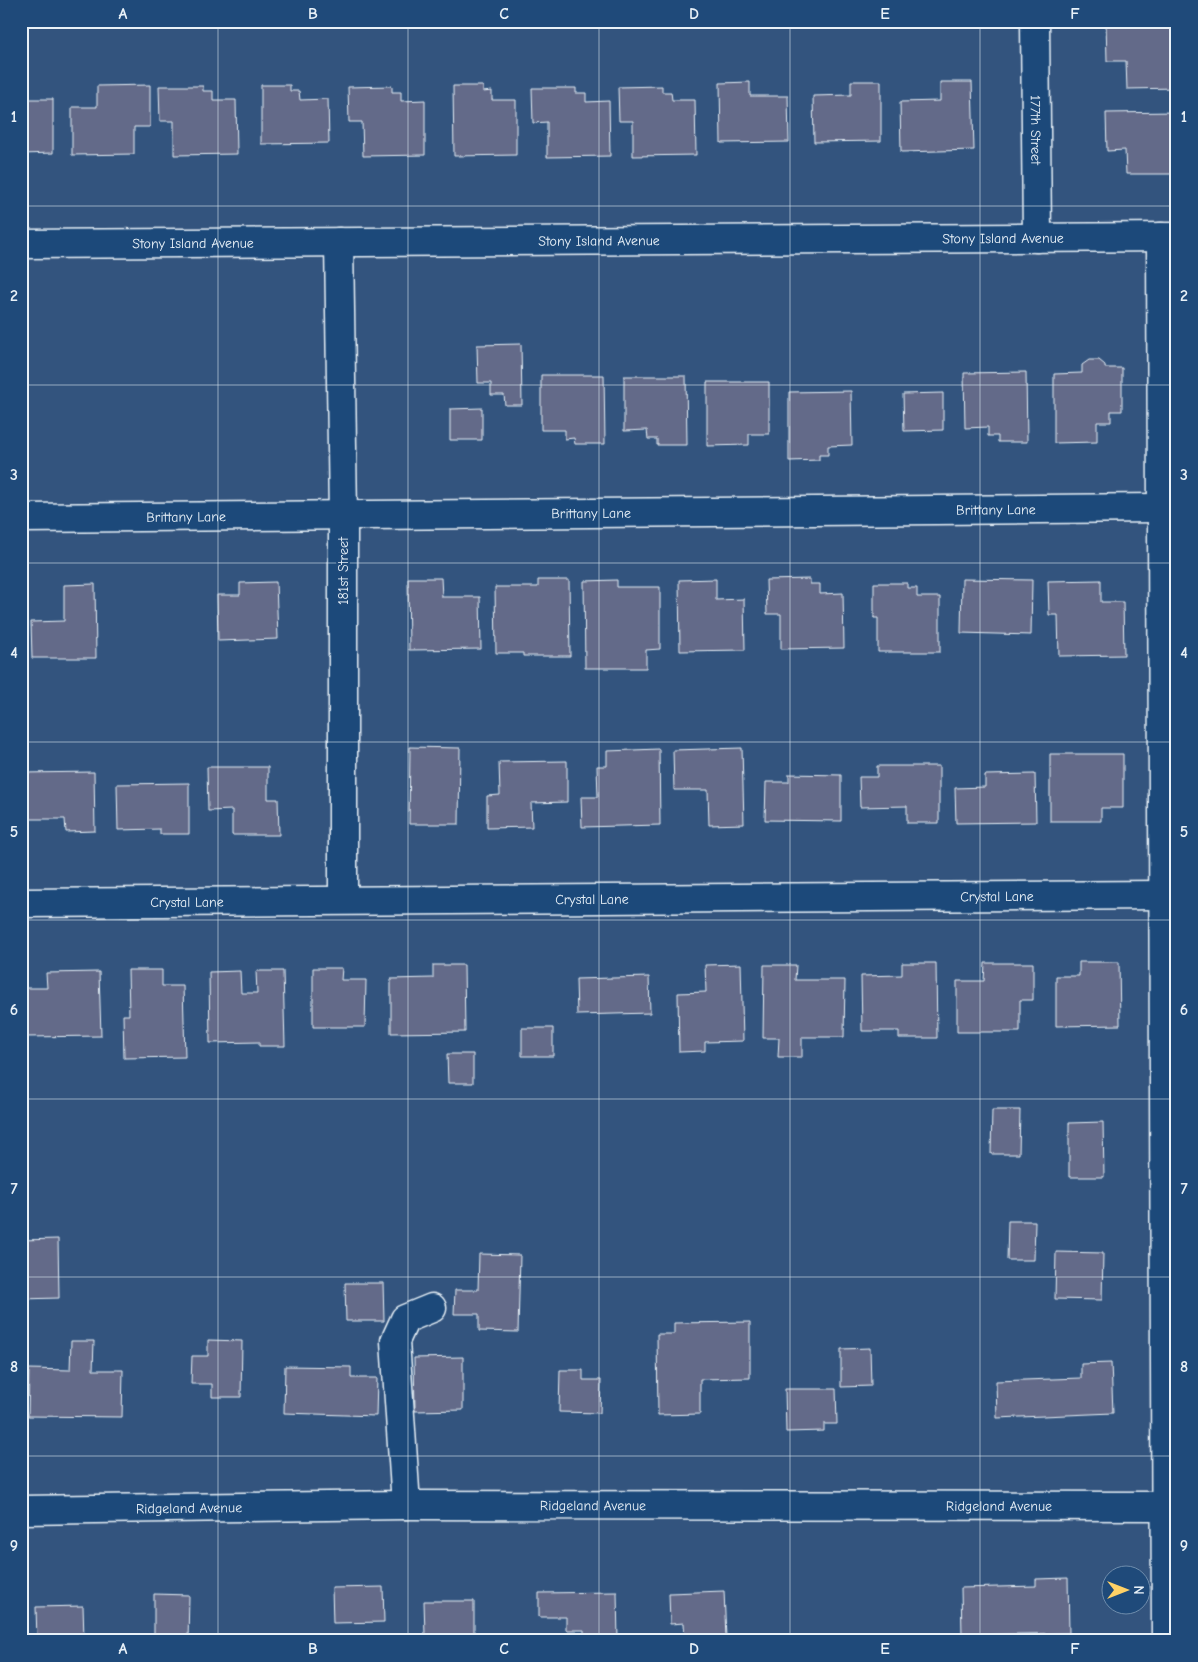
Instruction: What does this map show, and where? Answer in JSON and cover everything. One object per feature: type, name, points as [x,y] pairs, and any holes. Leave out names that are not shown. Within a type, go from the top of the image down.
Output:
[{"type":"street","name":"177th Street","points":[[1035,21],[1037,238]]},
{"type":"street","name":"Stony Island Avenue","points":[[21,244],[1169,237]]},
{"type":"street","points":[[1166,1641],[1161,508],[1169,237]]},
{"type":"street","name":"181st Street","points":[[339,242],[343,516],[343,900]]},
{"type":"street","name":"Brittany Lane","points":[[21,518],[1161,508]]},
{"type":"street","name":"Crystal Lane","points":[[21,903],[1163,895]]},
{"type":"street","points":[[406,1504],[395,1341],[405,1319],[432,1308]]},
{"type":"street","name":"Ridgeland Avenue","points":[[21,1510],[406,1504],[1166,1506]]},
{"type":"building","points":[[1106,21],[1177,21],[1177,88],[1127,89],[1126,61],[1107,61]]},
{"type":"building","points":[[851,81],[881,81],[881,141],[814,142],[813,96],[851,95]]},
{"type":"building","points":[[750,82],[750,96],[788,96],[789,142],[721,143],[720,83]]},
{"type":"building","points":[[940,82],[972,82],[974,150],[901,152],[900,102],[940,101]]},
{"type":"building","points":[[150,85],[150,127],[134,127],[134,154],[72,155],[72,107],[97,107],[97,86]]},
{"type":"building","points":[[261,85],[290,85],[290,91],[299,91],[300,100],[328,99],[329,143],[261,144]]},
{"type":"building","points":[[159,86],[203,86],[203,91],[213,91],[213,100],[236,100],[237,154],[174,155],[174,121],[160,121]]},
{"type":"building","points":[[392,86],[392,92],[401,92],[401,101],[425,100],[425,155],[363,156],[362,122],[349,122],[348,87]]},
{"type":"building","points":[[453,86],[483,86],[483,92],[492,91],[492,100],[516,100],[516,155],[454,156]]},
{"type":"building","points":[[662,86],[662,92],[671,92],[672,100],[695,100],[696,155],[633,156],[633,121],[619,121],[618,87]]},
{"type":"building","points":[[532,88],[576,88],[576,93],[586,93],[586,102],[609,101],[610,156],[547,157],[547,122],[533,123]]},
{"type":"building","points":[[21,90],[29,90],[29,99],[53,99],[53,153],[21,154]]},
{"type":"building","points":[[1176,112],[1177,174],[1126,174],[1125,150],[1107,151],[1106,113]]},
{"type":"building","points":[[521,344],[522,405],[505,405],[504,395],[491,395],[491,383],[478,383],[477,345]]},
{"type":"building","points":[[1089,360],[1099,360],[1105,365],[1105,368],[1122,368],[1122,411],[1111,411],[1111,422],[1097,422],[1097,442],[1054,443],[1054,374],[1082,373],[1082,365]]},
{"type":"building","points":[[1026,372],[1027,442],[998,442],[998,436],[988,436],[988,427],[965,428],[964,373]]},
{"type":"building","points":[[21,374],[25,374],[24,415],[21,415]]},
{"type":"building","points":[[541,375],[604,375],[605,444],[575,444],[574,438],[565,439],[565,430],[541,430]]},
{"type":"building","points":[[624,376],[686,376],[687,445],[657,445],[657,439],[648,439],[647,430],[624,431]]},
{"type":"building","points":[[707,382],[769,382],[769,434],[749,434],[749,445],[707,446]]},
{"type":"building","points":[[851,391],[852,445],[828,446],[828,455],[819,455],[819,460],[789,461],[789,392]]},
{"type":"building","points":[[943,393],[943,430],[904,431],[903,394]]},
{"type":"building","points":[[482,408],[482,440],[450,440],[450,409]]},
{"type":"building","points":[[408,578],[441,578],[442,597],[480,597],[481,649],[409,650]]},
{"type":"building","points":[[716,579],[716,600],[744,599],[745,650],[680,651],[679,580]]},
{"type":"building","points":[[810,579],[810,584],[820,584],[820,594],[843,593],[844,648],[781,649],[781,614],[767,614],[766,580]]},
{"type":"building","points":[[962,579],[1032,580],[1031,635],[961,633]]},
{"type":"building","points":[[538,580],[569,580],[570,656],[523,656],[523,653],[496,653],[495,587],[538,587]]},
{"type":"building","points":[[617,580],[617,587],[660,587],[660,649],[646,650],[646,668],[585,668],[584,581]]},
{"type":"building","points":[[1101,580],[1101,602],[1123,602],[1124,655],[1059,656],[1058,615],[1049,615],[1048,581]]},
{"type":"building","points":[[276,582],[278,639],[218,641],[217,595],[240,595],[240,583]]},
{"type":"building","points":[[874,583],[907,583],[907,588],[917,588],[917,597],[940,597],[940,652],[878,652],[878,618],[874,618]]},
{"type":"building","points":[[95,584],[96,658],[32,658],[31,622],[64,621],[64,585]]},
{"type":"building","points":[[410,747],[460,748],[459,824],[409,824]]},
{"type":"building","points":[[742,748],[744,824],[709,825],[708,790],[674,790],[673,750]]},
{"type":"building","points":[[659,749],[660,825],[582,827],[581,797],[598,797],[597,766],[607,766],[607,751]]},
{"type":"building","points":[[1050,754],[1123,754],[1123,808],[1101,808],[1101,821],[1050,821]]},
{"type":"building","points":[[567,761],[567,802],[531,803],[532,827],[487,828],[487,796],[500,795],[499,762]]},
{"type":"building","points":[[877,766],[939,766],[939,823],[907,823],[907,806],[860,807],[859,777],[877,777]]},
{"type":"building","points":[[207,767],[268,767],[268,799],[278,799],[279,835],[232,835],[232,810],[208,811]]},
{"type":"building","points":[[94,772],[95,831],[66,832],[65,819],[24,819],[23,773]]},
{"type":"building","points":[[789,774],[841,775],[841,821],[765,820],[766,782],[789,782]]},
{"type":"building","points":[[1035,774],[1036,822],[956,823],[955,788],[985,787],[985,775]]},
{"type":"building","points":[[189,783],[189,834],[160,834],[160,829],[118,830],[117,784]]},
{"type":"building","points":[[1079,962],[1119,962],[1120,1025],[1056,1026],[1056,976],[1079,976]]},
{"type":"building","points":[[902,963],[936,963],[937,1038],[899,1038],[899,1031],[862,1031],[861,976],[902,975]]},
{"type":"building","points":[[985,963],[1033,963],[1033,1000],[1020,1000],[1020,1032],[957,1032],[957,981],[984,981]]},
{"type":"building","points":[[741,964],[743,1041],[705,1042],[705,1051],[679,1052],[678,993],[706,992],[705,965]]},
{"type":"building","points":[[433,965],[464,965],[465,1032],[391,1033],[391,979],[433,978]]},
{"type":"building","points":[[764,965],[796,965],[795,980],[845,980],[844,1037],[802,1037],[802,1057],[778,1057],[779,1038],[763,1038]]},
{"type":"building","points":[[313,968],[342,968],[341,980],[366,980],[365,1027],[313,1027]]},
{"type":"building","points":[[128,970],[162,970],[162,986],[183,986],[185,1057],[124,1058],[123,1015],[129,1015]]},
{"type":"building","points":[[240,971],[241,993],[257,993],[256,971],[283,971],[285,1046],[259,1046],[259,1042],[210,1043],[209,972]]},
{"type":"building","points":[[99,972],[101,1036],[25,1037],[24,988],[47,988],[46,973]]},
{"type":"building","points":[[649,977],[650,1013],[577,1015],[576,979]]},
{"type":"building","points":[[522,1028],[553,1028],[553,1056],[522,1056]]},
{"type":"building","points":[[447,1054],[473,1054],[473,1083],[448,1083]]},
{"type":"building","points":[[992,1110],[1020,1110],[1019,1154],[991,1154]]},
{"type":"building","points":[[1103,1122],[1104,1177],[1069,1177],[1069,1123]]},
{"type":"building","points":[[1008,1221],[1035,1221],[1034,1260],[1007,1260]]},
{"type":"building","points":[[58,1239],[59,1298],[21,1299],[21,1240]]},
{"type":"building","points":[[1056,1252],[1103,1253],[1102,1300],[1055,1299]]},
{"type":"building","points":[[479,1254],[520,1255],[518,1332],[479,1331],[479,1314],[454,1314],[455,1290],[478,1290]]},
{"type":"building","points":[[345,1283],[383,1283],[384,1321],[346,1321]]},
{"type":"building","points":[[750,1322],[750,1378],[700,1379],[700,1414],[658,1415],[657,1334],[674,1334],[674,1323]]},
{"type":"building","points":[[208,1340],[242,1341],[241,1397],[212,1397],[212,1384],[191,1384],[192,1356],[208,1356]]},
{"type":"building","points":[[71,1341],[94,1341],[93,1370],[123,1370],[122,1417],[28,1416],[29,1369],[70,1370]]},
{"type":"building","points":[[870,1348],[871,1386],[841,1387],[841,1349]]},
{"type":"building","points":[[463,1357],[463,1410],[415,1411],[414,1358]]},
{"type":"building","points":[[1111,1363],[1113,1413],[997,1418],[996,1381],[1081,1378],[1081,1364]]},
{"type":"building","points":[[285,1366],[351,1367],[351,1378],[377,1378],[376,1416],[284,1413]]},
{"type":"building","points":[[560,1370],[583,1370],[583,1380],[601,1380],[600,1413],[559,1412]]},
{"type":"building","points":[[785,1389],[836,1389],[837,1424],[824,1424],[824,1431],[786,1432]]},
{"type":"building","points":[[1068,1578],[1069,1633],[962,1635],[961,1588],[1036,1586],[1036,1579]]},
{"type":"building","points":[[383,1587],[384,1622],[333,1623],[332,1588]]},
{"type":"building","points":[[724,1591],[726,1638],[685,1639],[684,1623],[670,1624],[669,1593]]},
{"type":"building","points":[[617,1592],[618,1641],[584,1641],[584,1630],[566,1630],[566,1617],[539,1617],[539,1593]]},
{"type":"building","points":[[154,1594],[189,1595],[188,1641],[154,1641]]},
{"type":"building","points":[[424,1601],[474,1601],[474,1641],[441,1641],[441,1635],[425,1635]]},
{"type":"building","points":[[83,1606],[84,1639],[37,1640],[36,1607]]}]
